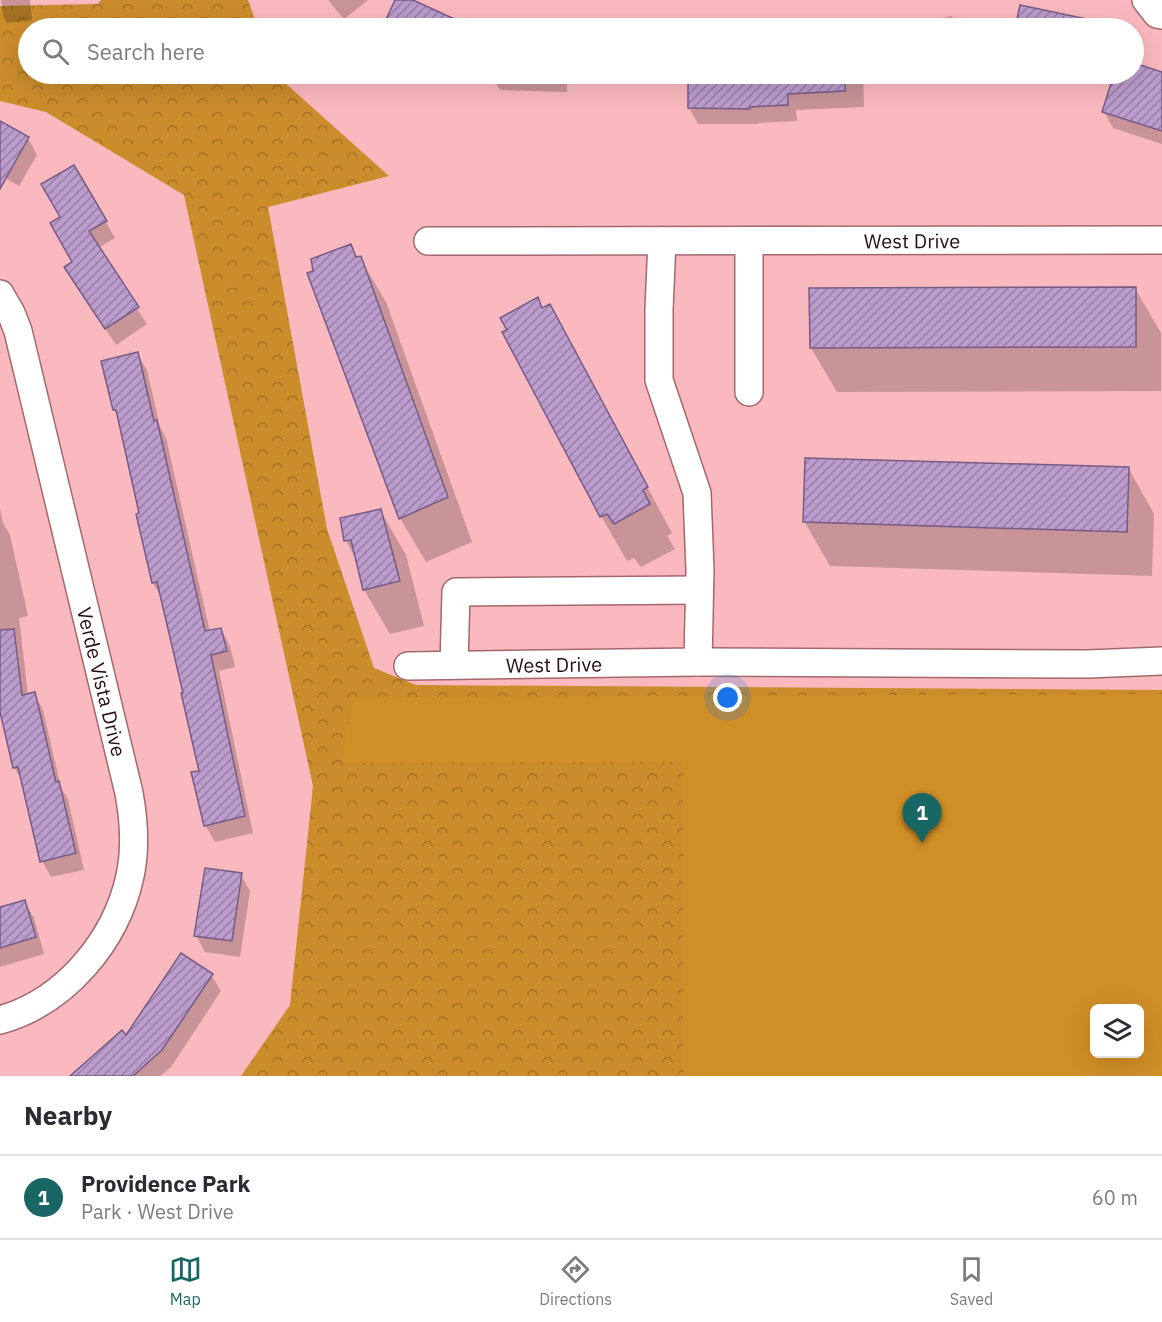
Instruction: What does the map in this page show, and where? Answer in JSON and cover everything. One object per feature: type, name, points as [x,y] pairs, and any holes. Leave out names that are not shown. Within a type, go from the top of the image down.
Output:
[{"type":"street","points":[[1146,0],[1157,14],[1162,15]]},
{"type":"street","name":"West Drive","points":[[428,241],[1162,240]]},
{"type":"street","points":[[662,241],[658,310],[659,380],[697,494],[698,662]]},
{"type":"street","points":[[749,241],[749,392]]},
{"type":"street","name":"Verde Vista Drive","points":[[0,294],[18,331],[129,793],[134,833],[130,875],[117,916],[108,933],[83,967],[63,986],[40,1003],[16,1016],[0,1020]]},
{"type":"street","points":[[454,665],[456,592],[699,590]]},
{"type":"street","name":"West Drive","points":[[408,666],[698,662],[1088,664],[1162,661]]},
{"type":"green space","points":[[101,0],[248,0],[254,18],[18,18],[18,84],[286,84],[389,176],[268,207],[327,529],[374,668],[416,685],[1162,690],[1162,863],[854,1076],[241,1076],[290,1005],[313,786],[184,195],[46,112],[0,101],[0,6],[98,4]]},
{"type":"shaded area","points":[[1162,694],[1162,1076],[683,1076],[683,762],[342,763],[352,697]]},
{"type":"building","points":[[395,0],[413,0],[452,18],[387,18]]},
{"type":"building","points":[[1020,5],[1082,18],[1017,18]]},
{"type":"building","points":[[1144,66],[1162,72],[1162,131],[1102,112],[1111,84],[1144,84]]},
{"type":"building","points":[[688,84],[845,84],[845,91],[788,94],[788,105],[750,107],[750,109],[688,108]]},
{"type":"building","points":[[0,121],[29,137],[0,189]]},
{"type":"building","points":[[74,165],[107,221],[89,231],[139,307],[105,329],[64,267],[72,262],[50,223],[60,217],[41,184]]},
{"type":"building","points":[[351,244],[356,257],[361,256],[448,497],[399,519],[307,273],[313,271],[311,259]]},
{"type":"building","points":[[1136,287],[1136,347],[810,348],[809,288]]},
{"type":"building","points":[[538,297],[542,308],[550,304],[648,487],[643,490],[650,504],[614,524],[607,514],[600,517],[502,332],[507,330],[500,318]]},
{"type":"building","points":[[138,352],[154,421],[157,420],[205,631],[221,628],[227,651],[211,655],[245,816],[204,826],[191,772],[199,771],[181,693],[183,693],[157,582],[152,583],[116,410],[113,410],[101,361]]},
{"type":"building","points":[[805,458],[1129,467],[1127,532],[803,522]]},
{"type":"building","points":[[381,509],[400,581],[363,590],[351,540],[344,541],[340,518]]},
{"type":"building","points":[[14,629],[22,695],[35,692],[56,782],[59,781],[76,853],[40,862],[18,767],[13,768],[0,712],[0,630]]},
{"type":"building","points":[[205,868],[242,873],[232,941],[194,936]]},
{"type":"building","points":[[25,900],[36,937],[0,948],[0,907]]},
{"type":"building","points":[[181,953],[213,974],[162,1050],[133,1076],[70,1076],[122,1030],[126,1035]]},
{"type":"place","name":"Providence Park","points":[[922,843]]}]
